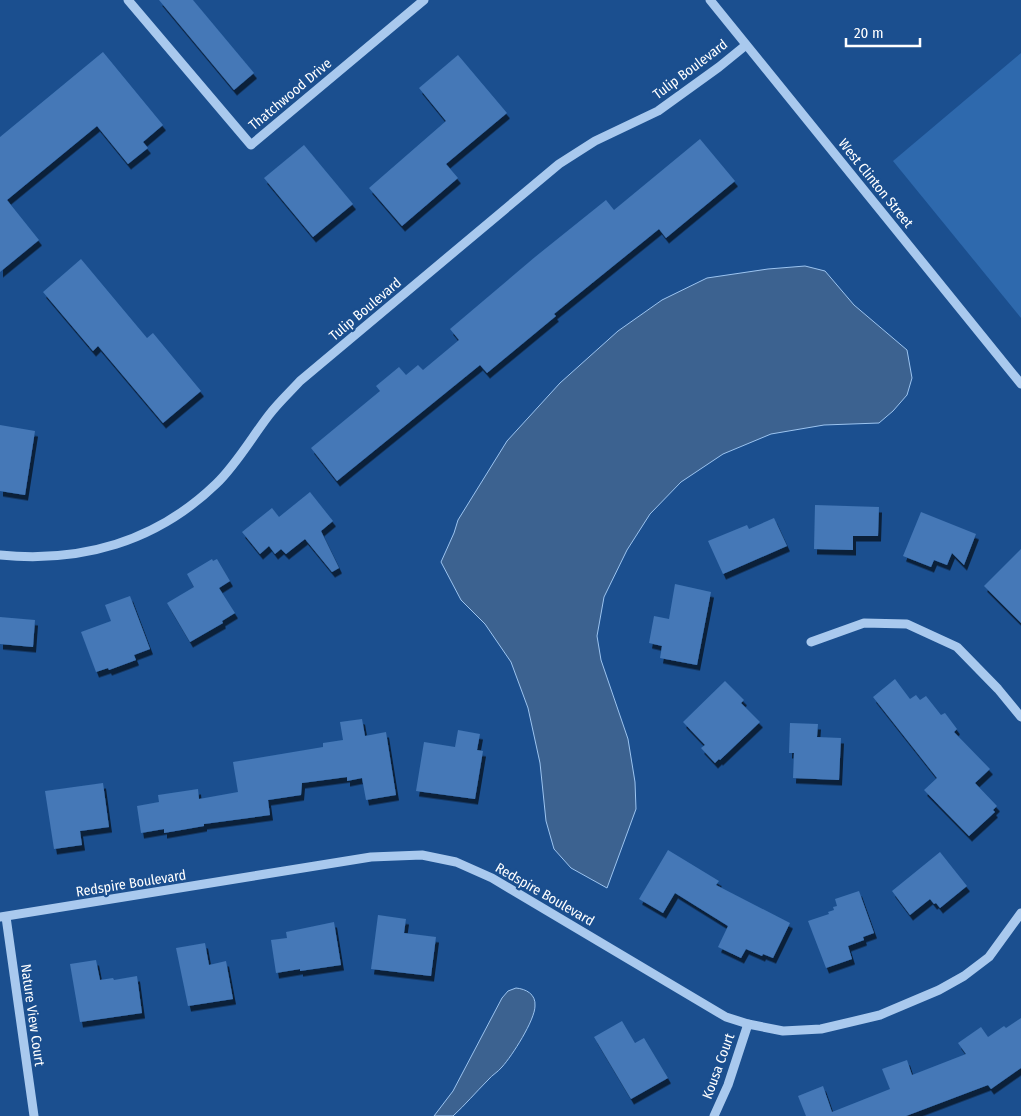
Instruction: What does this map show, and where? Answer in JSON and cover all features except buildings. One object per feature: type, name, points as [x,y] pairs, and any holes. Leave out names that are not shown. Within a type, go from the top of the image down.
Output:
[{"type":"street","name":"Thatchwood Drive","points":[[128,0],[251,145],[424,0]]},
{"type":"street","name":"West Clinton Street","points":[[710,0],[1021,384]]},
{"type":"street","name":"Tulip Boulevard","points":[[0,555],[50,557],[84,553],[124,542],[154,528],[183,511],[217,484],[270,413],[300,381],[559,164],[596,141],[658,111],[746,45]]},
{"type":"street","points":[[810,642],[864,623],[907,624],[957,647],[998,689],[1021,718]]},
{"type":"street","name":"Redspire Boulevard","points":[[3,917],[371,857],[422,856],[456,862],[492,878],[726,1017],[782,1031],[821,1029],[880,1015],[938,990],[989,957],[1021,913]]},
{"type":"street","name":"Nature View Court","points":[[3,917],[34,1116]]},
{"type":"street","name":"Kousa Court","points":[[714,1116],[728,1085],[748,1024]]},
{"type":"shaded area","points":[[1021,53],[1021,318],[893,161]]},
{"type":"shaded area","points":[[805,266],[825,271],[854,305],[907,350],[912,378],[907,395],[879,423],[824,425],[771,434],[723,454],[681,482],[650,514],[627,550],[604,597],[597,636],[601,660],[628,739],[635,782],[636,809],[607,888],[571,868],[554,849],[546,821],[540,763],[528,708],[511,662],[485,624],[461,600],[441,562],[458,520],[507,441],[560,383],[618,331],[662,300],[707,278],[768,269]]},
{"type":"shaded area","points":[[516,988],[530,993],[535,1002],[531,1020],[517,1047],[500,1069],[453,1116],[434,1116],[453,1091],[502,998],[508,991]]}]
